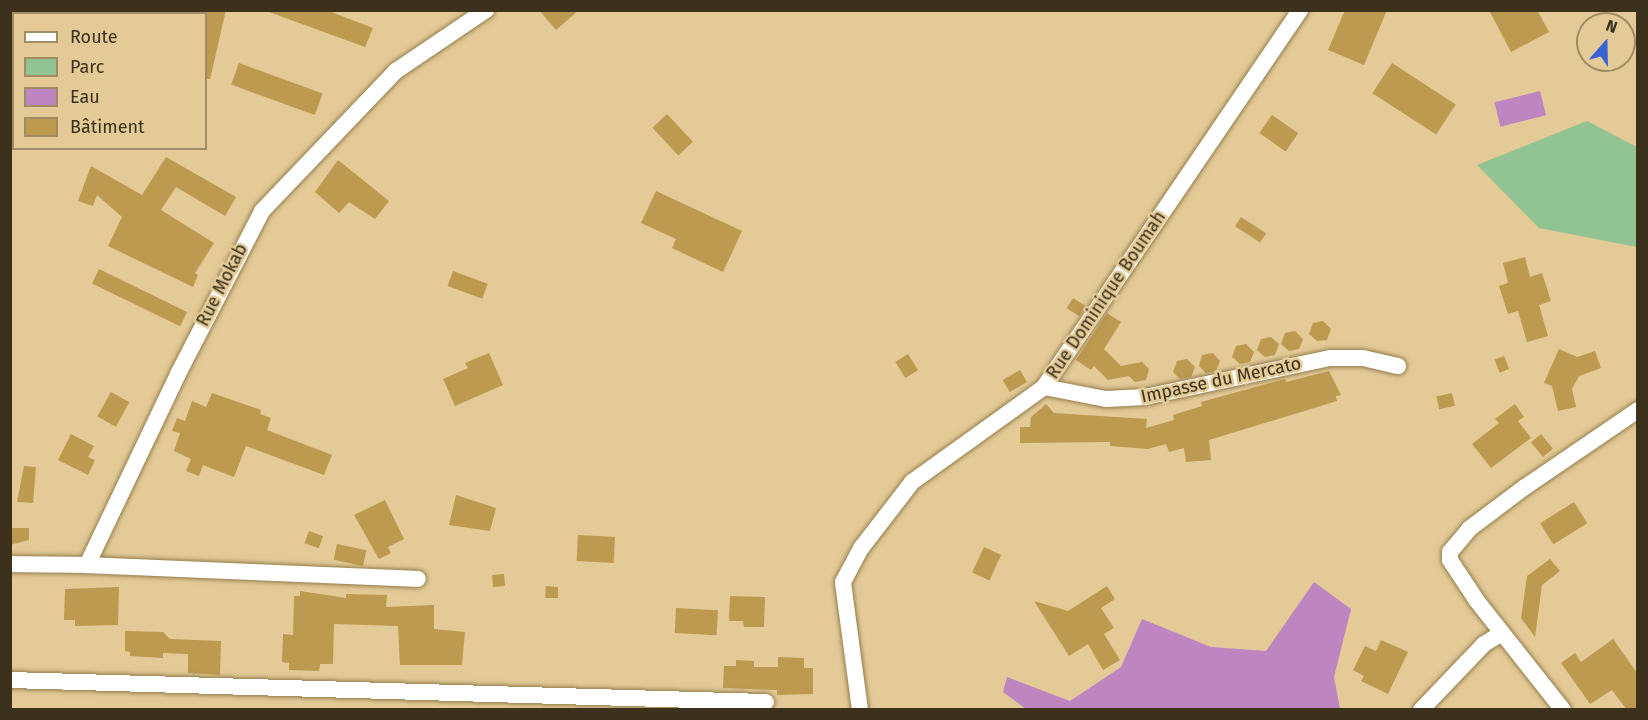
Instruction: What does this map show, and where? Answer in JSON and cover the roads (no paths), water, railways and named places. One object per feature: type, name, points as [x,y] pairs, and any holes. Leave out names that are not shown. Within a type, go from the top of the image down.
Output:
[{"type":"street","name":"Rue Mokab","points":[[87,565],[178,372],[262,211],[396,71],[486,10]]},
{"type":"street","name":"Rue Dominique Boumah","points":[[860,710],[843,604],[843,582],[853,561],[912,482],[1044,387],[1300,10]]},
{"type":"street","name":"Impasse du Mercato","points":[[1044,387],[1106,399],[1145,397],[1330,358],[1363,358],[1398,366]]},
{"type":"street","points":[[1563,710],[1502,633],[1450,560],[1453,545],[1534,481],[1638,410]]},
{"type":"street","points":[[10,564],[87,565],[418,579]]},
{"type":"street","points":[[1421,710],[1484,644],[1502,633]]},
{"type":"street","points":[[10,681],[590,705],[676,698],[766,702]]},
{"type":"water","points":[[1540,91],[1546,115],[1500,127],[1494,102]]},
{"type":"water","points":[[1314,582],[1351,609],[1334,677],[1340,709],[1026,709],[1003,692],[1007,677],[1070,701],[1121,667],[1142,619],[1211,647],[1266,651]]}]
